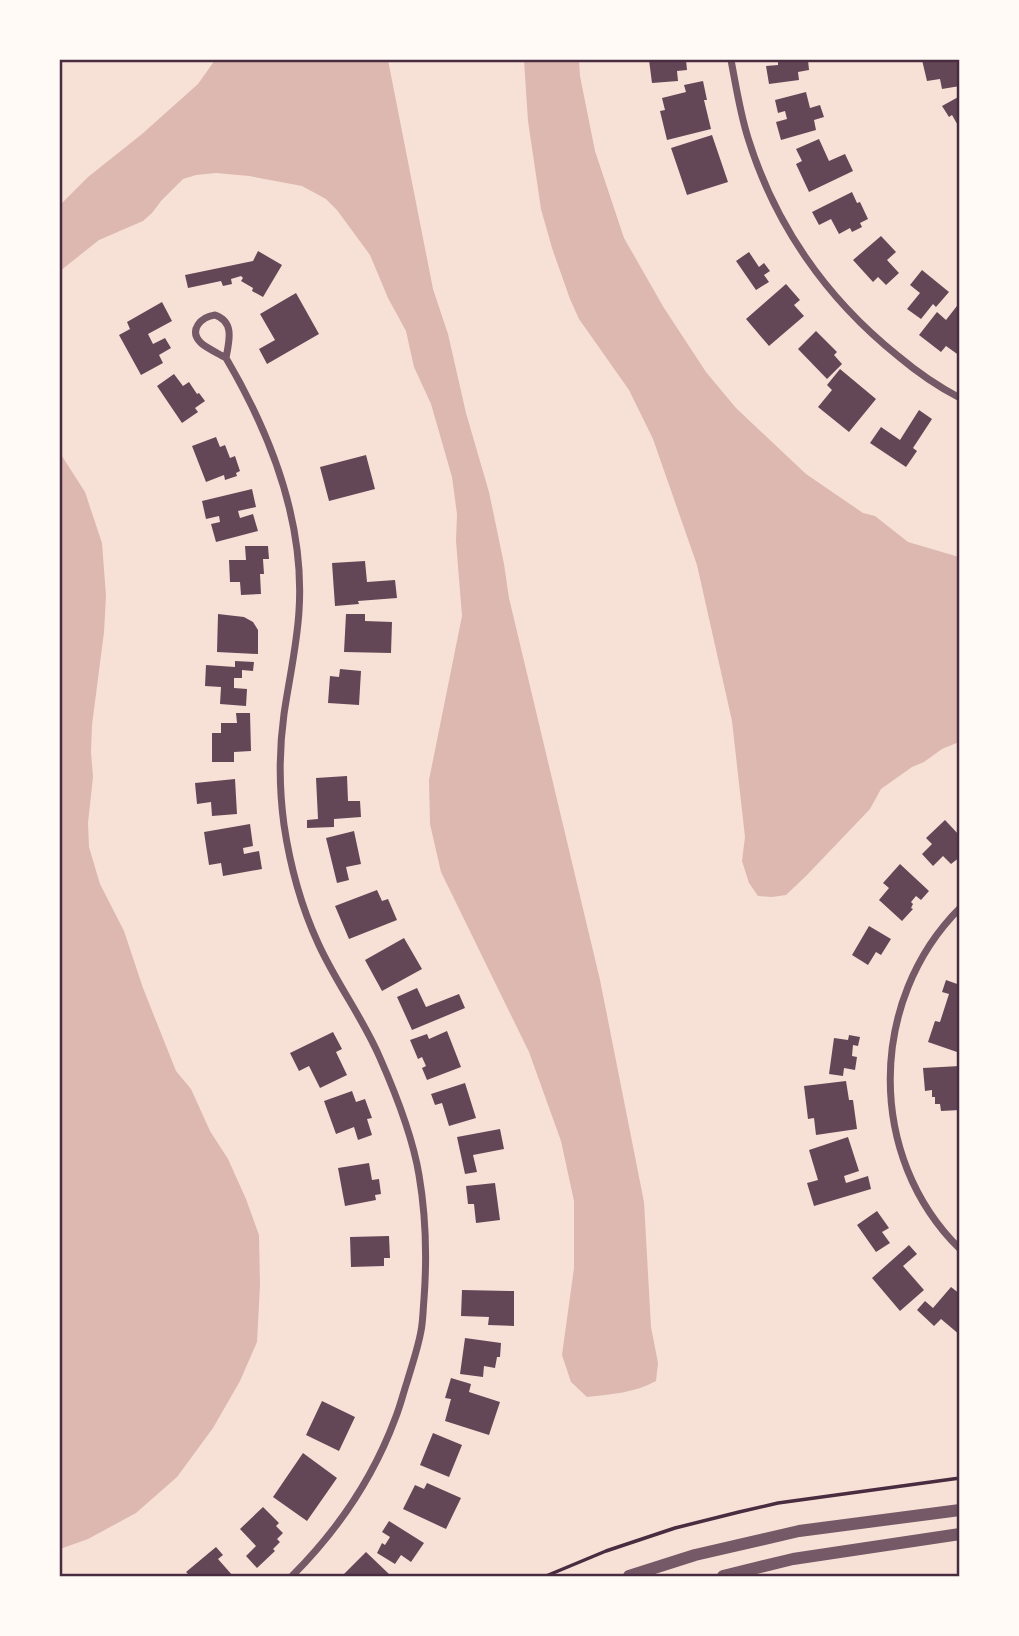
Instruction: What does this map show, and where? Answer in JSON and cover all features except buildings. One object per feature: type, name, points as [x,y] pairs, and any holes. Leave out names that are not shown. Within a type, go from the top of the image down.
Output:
[{"type":"street","points":[[732,60],[738,101],[764,182],[802,253],[849,312],[879,341],[915,370],[960,398]]},
{"type":"street","points":[[226,358],[228,324],[215,315],[205,317],[196,330],[198,339],[226,358],[248,397],[279,471],[298,546],[299,612],[284,715],[281,758],[284,825],[293,867],[302,905],[319,946],[375,1047],[404,1119],[419,1173],[426,1231],[421,1331],[395,1419],[373,1468],[352,1502],[332,1531],[292,1577]]},
{"type":"street","points":[[960,908],[930,943],[915,971],[900,1008],[893,1036],[890,1080],[892,1115],[902,1156],[915,1188],[928,1212],[960,1249]]},
{"type":"street","points":[[629,1577],[695,1555],[799,1531],[960,1510]]},
{"type":"street","points":[[723,1577],[793,1559],[960,1534]]},
{"type":"path","points":[[546,1577],[606,1550],[674,1528],[739,1512],[778,1503],[960,1478]]},
{"type":"shaded area","points":[[215,60],[388,60],[433,289],[448,334],[466,413],[489,492],[509,598],[600,980],[644,1202],[651,1327],[658,1363],[656,1381],[639,1388],[587,1397],[571,1382],[562,1355],[574,1268],[574,1201],[561,1141],[529,1052],[441,872],[430,824],[429,780],[462,616],[456,541],[457,514],[452,477],[431,404],[414,367],[406,331],[388,298],[370,255],[337,210],[326,199],[302,186],[216,173],[183,179],[143,221],[99,240],[60,271],[60,205],[88,177],[198,84]]},
{"type":"shaded area","points":[[524,60],[579,60],[595,151],[624,238],[664,308],[706,372],[736,408],[806,474],[863,513],[875,516],[908,542],[959,557],[959,742],[912,767],[881,789],[870,809],[786,895],[758,896],[749,883],[742,861],[745,837],[732,721],[697,565],[653,439],[629,390],[579,319],[552,248],[541,209],[528,121]]},
{"type":"shaded area","points":[[60,453],[85,492],[102,543],[106,596],[92,725],[93,777],[88,823],[89,847],[100,884],[124,931],[176,1071],[191,1089],[246,1199],[259,1235],[260,1285],[257,1342],[240,1381],[213,1428],[177,1477],[136,1513],[88,1539],[60,1549]]}]
